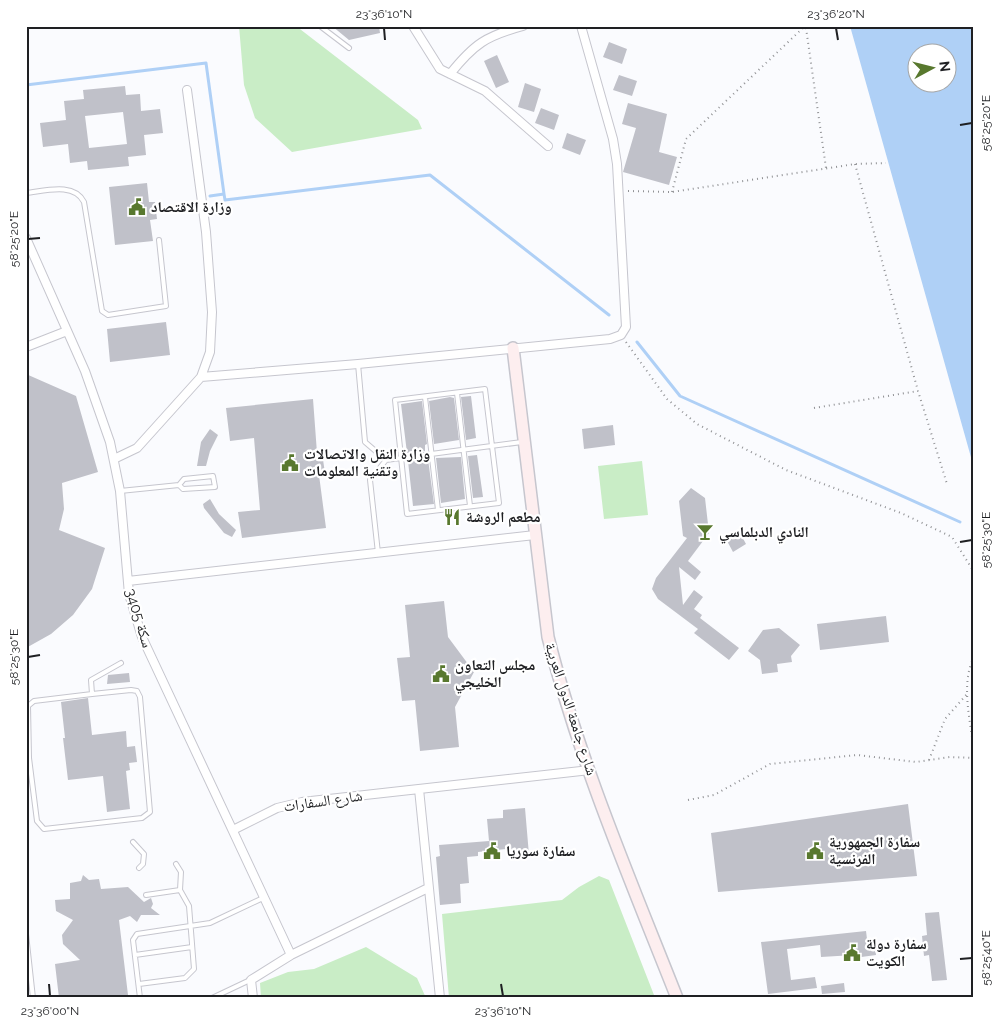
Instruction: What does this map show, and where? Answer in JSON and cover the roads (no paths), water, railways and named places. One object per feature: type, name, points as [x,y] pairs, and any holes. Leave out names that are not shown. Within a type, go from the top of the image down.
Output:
[{"type":"street","points":[[413,26],[440,69],[485,90],[548,146]]},
{"type":"street","points":[[450,74],[462,59],[486,38],[523,26]]},
{"type":"street","points":[[200,377],[358,364],[610,339],[621,335],[626,327],[613,139],[581,26]]},
{"type":"street","points":[[114,459],[137,448],[200,377],[210,352],[212,312],[206,232],[187,90]]},
{"type":"street","name":"سكة 3405","points":[[26,238],[100,408],[114,459],[120,491],[129,594],[142,638],[291,955]]},
{"type":"street","points":[[26,347],[66,331]]},
{"type":"street","name":"شارع جامعة الدول العربية","points":[[513,348],[548,637],[566,702],[590,770],[677,998]]},
{"type":"street","points":[[128,581],[535,535]]},
{"type":"street","name":"شارع السفارات","points":[[233,830],[276,808],[302,802],[590,770]]},
{"type":"street","points":[[419,788],[440,998]]},
{"type":"street","points":[[253,998],[250,980],[291,955],[428,888]]},
{"type":"lane","points":[[320,26],[350,48]]},
{"type":"lane","points":[[26,193],[70,189],[80,194],[84,202],[102,311],[108,315],[166,306],[159,240]]},
{"type":"lane","points":[[358,364],[365,442],[386,460]]},
{"type":"lane","points":[[485,389],[498,503],[407,514],[395,400],[425,396],[485,389]]},
{"type":"lane","points":[[457,392],[470,506]]},
{"type":"lane","points":[[425,396],[438,510]]},
{"type":"lane","points":[[378,553],[370,480],[386,460],[524,442]]},
{"type":"lane","points":[[120,491],[179,485],[184,479],[213,476],[215,487],[183,489],[179,485]]},
{"type":"lane","points":[[92,694],[91,680],[121,663]]},
{"type":"lane","points":[[131,690],[137,692],[140,697],[150,812],[142,818],[44,829],[37,821],[28,758],[28,706],[34,701],[131,690]]},
{"type":"lane","points":[[134,842],[144,854],[143,864],[139,868]]},
{"type":"lane","points":[[139,984],[179,979],[190,975],[194,969],[189,906],[180,890],[182,872],[176,864]]},
{"type":"lane","points":[[146,894],[180,890]]},
{"type":"lane","points":[[140,998],[133,940],[140,932],[210,923],[263,898]]},
{"type":"lane","points":[[26,934],[33,998]]},
{"type":"lane","points":[[135,955],[192,947]]},
{"type":"lane","points":[[212,998],[250,980]]},
{"type":"water","points":[[850,26],[974,26],[974,468]]},
{"type":"waterway","points":[[26,85],[206,63],[224,194]]},
{"type":"waterway","points":[[210,196],[224,194],[225,200],[430,175],[609,315]]},
{"type":"waterway","points":[[637,342],[680,396],[960,522]]},
{"type":"place","name":"وزارة الاقتصاد","points":[[137,207]]},
{"type":"place","name":"وزارة النقل والاتصالات وتقنية المعلومات","points":[[290,463]]},
{"type":"place","name":"مطعم الروشة","points":[[452,517]]},
{"type":"place","name":"النادي الدبلماسي","points":[[705,532]]},
{"type":"place","name":"مجلس التعاون الخليجي","points":[[441,674]]},
{"type":"place","name":"سفارة سوريا","points":[[492,851]]},
{"type":"place","name":"سفارة الجمهورية الفرنسية","points":[[815,851]]},
{"type":"place","name":"سفارة دولة الكويت","points":[[852,953]]}]
